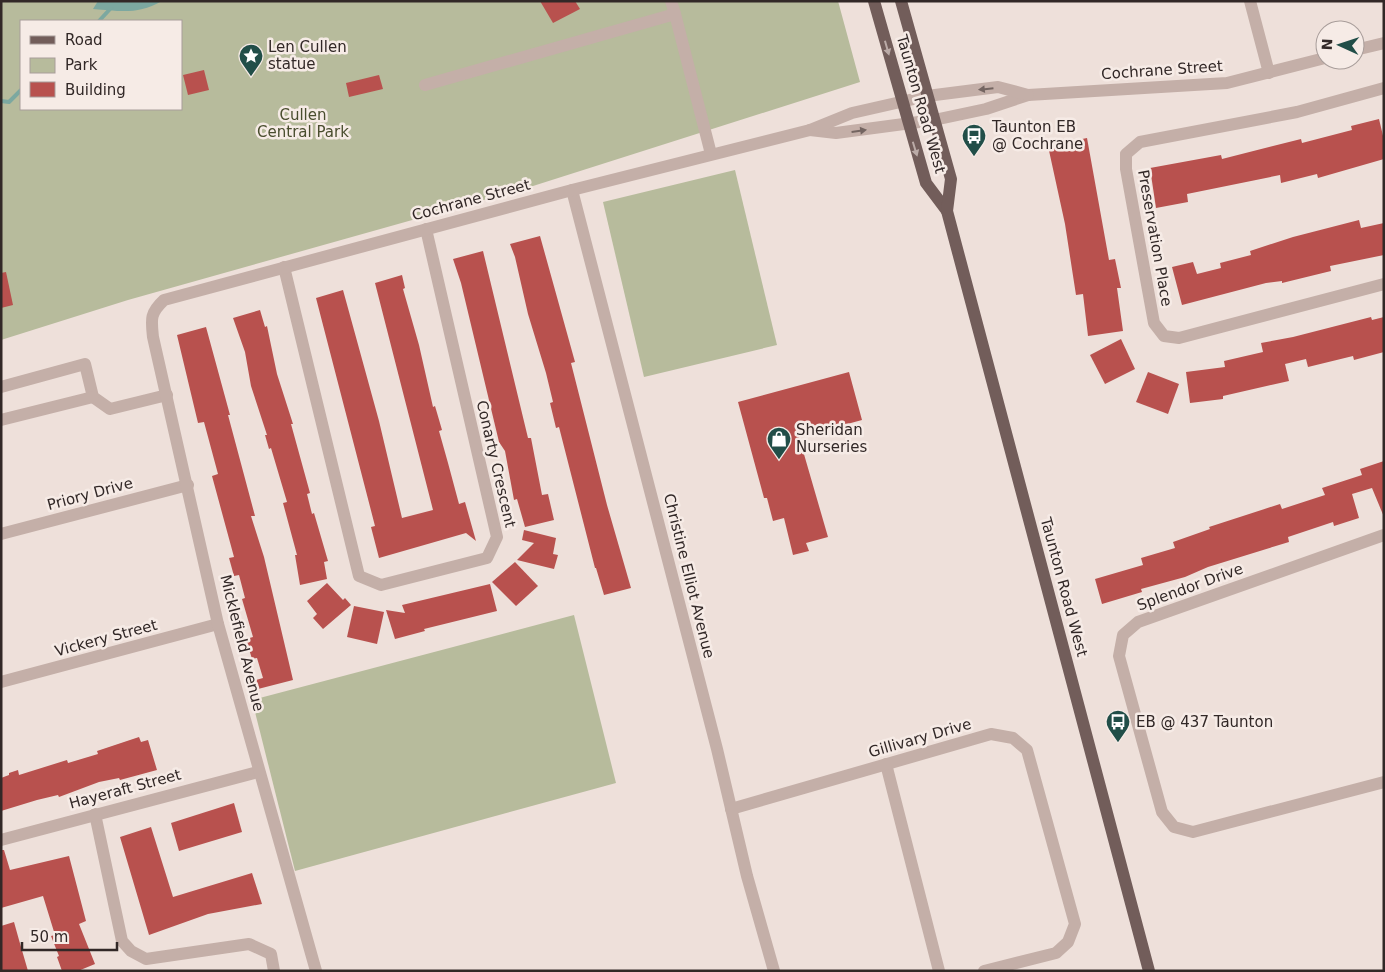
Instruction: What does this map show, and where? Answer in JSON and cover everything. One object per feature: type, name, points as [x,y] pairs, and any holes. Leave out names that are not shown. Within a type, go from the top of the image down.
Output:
[{"type":"main road","name":"Taunton Road West","points":[[874,1],[926,183],[947,211]]},
{"type":"main road","name":"Taunton Road West","points":[[901,1],[951,178],[947,211],[1149,971]]},
{"type":"street","points":[[671,1],[711,154]]},
{"type":"street","points":[[1250,1],[1269,72]]},
{"type":"street","points":[[426,85],[674,14]]},
{"type":"street","points":[[1365,48],[1384,43]]},
{"type":"street","name":"Cochrane Street","points":[[810,130],[836,133],[934,120],[986,110],[1028,95],[1206,86],[1315,60]]},
{"type":"street","name":"Cochrane Street","points":[[151,319],[155,308],[164,300],[572,190],[810,130],[852,113],[927,96],[998,87],[1028,95]]},
{"type":"street","name":"Preservation Place","points":[[1384,88],[1297,112],[1140,142],[1126,154],[1126,169],[1154,323],[1164,336],[1178,338],[1384,284]]},
{"type":"street","name":"Christine Elliot Avenue","points":[[572,190],[774,971]]},
{"type":"street","name":"Conarty Crescent","points":[[284,267],[359,576],[381,585],[487,558],[497,538],[426,229]]},
{"type":"street","name":"Micklefield Avenue","points":[[151,319],[153,337],[188,484],[218,624],[258,772],[316,971]]},
{"type":"street","points":[[1,387],[85,364],[93,397],[110,410],[167,395]]},
{"type":"street","points":[[1,420],[93,397]]},
{"type":"street","name":"Priory Drive","points":[[1,534],[188,484]]},
{"type":"street","name":"Splendor Drive","points":[[1384,535],[1138,622],[1122,635],[1119,656],[1162,812],[1174,827],[1193,832],[1384,782]]},
{"type":"street","name":"Vickery Street","points":[[1,682],[218,624]]},
{"type":"street","name":"Gillivary Drive","points":[[731,809],[992,734],[1013,738],[1027,750],[1075,924],[1068,942],[1056,953],[984,971]]},
{"type":"street","points":[[886,764],[939,971]]},
{"type":"street","name":"Hayeraft Street","points":[[1,840],[258,772]]},
{"type":"street","points":[[95,814],[122,941],[131,951],[146,958],[250,944],[271,954],[274,971]]},
{"type":"green space","name":"Cullen Central Park","points":[[1,1],[838,1],[860,82],[533,186],[128,300],[1,340]]},
{"type":"green space","points":[[735,170],[777,345],[644,377],[603,202]]},
{"type":"green space","points":[[574,615],[616,783],[295,871],[252,700]]},
{"type":"water","points":[[98,1],[162,1],[137,10],[121,11],[93,9]]},
{"type":"building","points":[[540,1],[575,1],[580,9],[553,23]]},
{"type":"building","points":[[204,70],[209,90],[188,95],[183,75]]},
{"type":"building","points":[[379,75],[383,89],[349,97],[346,83]]},
{"type":"building","points":[[1379,119],[1384,140],[1384,159],[1318,178],[1317,174],[1281,183],[1280,175],[1187,194],[1188,202],[1156,208],[1150,168],[1221,155],[1222,159],[1301,139],[1302,143],[1352,130],[1351,126]]},
{"type":"building","points":[[1087,138],[1109,260],[1115,259],[1121,288],[1117,288],[1123,331],[1088,336],[1083,294],[1076,295],[1065,224],[1048,146]]},
{"type":"building","points":[[1359,220],[1361,228],[1384,223],[1384,255],[1330,266],[1331,271],[1282,283],[1282,281],[1266,283],[1182,305],[1172,267],[1193,262],[1197,274],[1221,268],[1220,263],[1251,255],[1250,251],[1293,237]]},
{"type":"building","points":[[540,236],[575,362],[571,363],[607,505],[631,588],[604,595],[595,568],[559,427],[556,428],[550,403],[553,402],[546,373],[510,244]]},
{"type":"building","points":[[483,251],[528,438],[531,438],[542,495],[548,494],[554,520],[525,527],[517,499],[514,500],[505,451],[499,442],[461,283],[453,259]]},
{"type":"building","points":[[6,272],[13,305],[1,308],[1,273]]},
{"type":"building","points":[[402,275],[405,288],[403,289],[419,345],[433,407],[435,406],[442,430],[439,431],[459,504],[465,502],[476,541],[466,533],[379,558],[371,527],[375,526],[316,298],[343,290],[379,421],[402,518],[433,510],[375,283]]},
{"type":"building","points":[[260,310],[265,327],[267,326],[277,374],[293,424],[291,424],[310,493],[307,494],[312,514],[314,513],[328,561],[324,562],[327,579],[300,585],[295,555],[297,555],[283,503],[287,502],[271,448],[269,449],[265,435],[267,435],[251,386],[245,352],[233,318]]},
{"type":"building","points":[[1371,317],[1372,320],[1384,317],[1384,352],[1354,360],[1353,356],[1308,367],[1306,359],[1285,364],[1289,381],[1223,396],[1223,399],[1190,403],[1186,372],[1225,367],[1224,361],[1263,352],[1261,343],[1293,337]]},
{"type":"building","points":[[206,327],[255,516],[251,516],[264,557],[293,680],[258,689],[256,680],[263,678],[257,658],[252,659],[246,639],[253,637],[242,599],[245,598],[239,575],[234,576],[229,558],[234,557],[212,476],[218,474],[204,422],[198,423],[177,335]]},
{"type":"building","points":[[1121,339],[1135,369],[1105,384],[1090,355]]},
{"type":"building","name":"Sheridan Nurseries","points":[[849,372],[862,420],[799,437],[828,537],[806,543],[809,551],[793,555],[784,518],[773,521],[767,498],[764,498],[738,402]]},
{"type":"building","points":[[1148,372],[1179,384],[1168,414],[1136,402]]},
{"type":"building","points":[[1384,461],[1384,517],[1372,488],[1352,494],[1359,518],[1334,526],[1333,522],[1288,537],[1289,542],[1208,567],[1185,577],[1141,589],[1142,592],[1102,604],[1095,579],[1143,565],[1141,558],[1175,548],[1173,542],[1210,529],[1209,527],[1280,504],[1282,509],[1325,495],[1322,488],[1362,475],[1360,469]]},
{"type":"building","points":[[524,530],[556,538],[553,554],[558,555],[554,569],[517,560],[534,543],[522,540]]},
{"type":"building","points":[[515,562],[538,586],[516,606],[492,582]]},
{"type":"building","points":[[327,583],[343,600],[345,598],[351,605],[323,629],[313,618],[317,614],[307,601]]},
{"type":"building","points":[[490,584],[497,611],[424,629],[425,631],[395,639],[386,610],[405,613],[402,605]]},
{"type":"building","points":[[354,606],[384,612],[377,644],[347,637]]},
{"type":"building","points":[[139,737],[141,742],[148,740],[157,770],[120,780],[119,778],[99,782],[59,797],[58,795],[37,800],[1,811],[1,778],[9,775],[9,773],[18,770],[19,775],[67,760],[68,763],[98,754],[97,751]]},
{"type":"building","points":[[234,803],[242,832],[179,851],[171,823]]},
{"type":"building","points":[[151,827],[173,897],[252,873],[262,904],[208,914],[149,935],[120,837]]},
{"type":"building","points":[[1,850],[4,850],[10,870],[69,856],[86,921],[79,924],[95,964],[78,971],[62,971],[57,957],[59,956],[51,936],[55,935],[43,896],[1,908]]},
{"type":"building","points":[[14,922],[28,971],[1,971],[1,926]]},
{"type":"waterway","points":[[100,20],[111,8]]},
{"type":"waterway","points":[[1,101],[9,102],[20,91]]},
{"type":"place","name":"Len Cullen statue","points":[[251,77]]},
{"type":"place","name":"Taunton EB @ Cochrane","points":[[974,157]]},
{"type":"place","name":"Sheridan Nurseries","points":[[779,460]]},
{"type":"place","name":"EB @ 437 Taunton","points":[[1118,743]]}]
